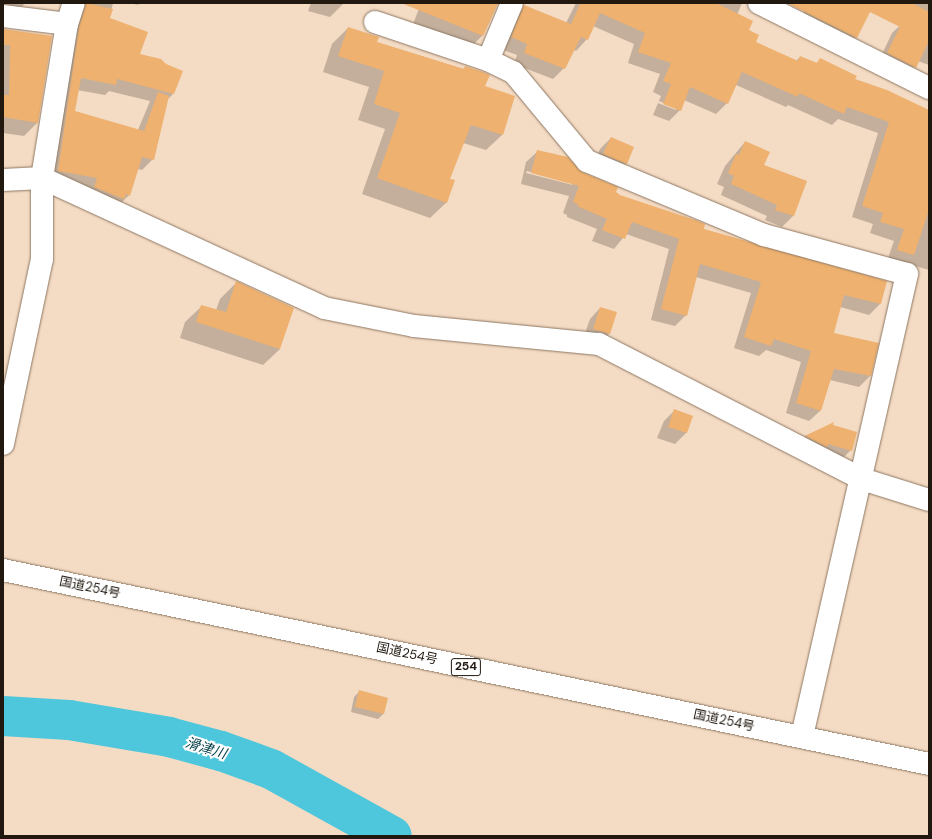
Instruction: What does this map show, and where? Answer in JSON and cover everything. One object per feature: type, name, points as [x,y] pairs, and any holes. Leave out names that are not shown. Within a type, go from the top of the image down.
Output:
[{"type":"main road","points":[[3,444],[42,259],[42,178],[67,24],[74,3]]},
{"type":"main road","points":[[488,60],[512,3]]},
{"type":"main road","points":[[759,3],[929,88]]},
{"type":"main road","points":[[3,16],[67,24]]},
{"type":"main road","points":[[375,22],[488,60],[513,72],[587,162],[764,236],[907,274],[862,479],[802,737]]},
{"type":"main road","points":[[3,180],[42,178],[324,308],[414,326],[599,344],[862,479],[929,500]]},
{"type":"main road","name":"国道254号","points":[[3,570],[929,764]]},
{"type":"building","points":[[86,3],[113,9],[110,18],[148,32],[140,54],[161,59],[166,64],[183,71],[174,94],[117,79],[116,85],[81,78],[75,111],[144,131],[158,92],[169,96],[154,160],[142,157],[130,196],[126,194],[124,199],[94,187],[97,178],[58,171],[79,27]]},
{"type":"building","points":[[401,3],[498,3],[483,36]]},
{"type":"building","points":[[577,3],[716,3],[753,21],[749,30],[759,35],[756,42],[798,61],[800,56],[817,63],[820,58],[857,76],[855,79],[887,90],[929,110],[929,210],[914,255],[897,250],[904,229],[880,222],[883,213],[862,206],[889,122],[847,107],[844,114],[799,93],[798,97],[742,72],[728,104],[690,87],[681,111],[663,104],[671,84],[663,81],[671,63],[638,52],[645,33],[600,13],[588,40],[581,37],[565,69],[524,53],[527,44],[511,37],[524,5],[571,24],[580,4]]},
{"type":"building","points":[[787,3],[912,3],[929,12],[929,41],[916,68],[887,53],[900,27],[870,12],[857,38]]},
{"type":"building","points":[[348,27],[379,37],[377,42],[464,69],[465,66],[483,72],[490,75],[485,86],[515,96],[503,135],[471,125],[450,179],[455,180],[447,203],[377,178],[400,113],[374,104],[384,71],[338,56]]},
{"type":"building","points":[[3,29],[52,36],[38,123],[3,117],[3,95],[9,95],[10,45],[3,45]]},
{"type":"building","points":[[611,137],[634,147],[627,164],[603,154]]},
{"type":"building","points":[[745,141],[770,152],[764,165],[807,181],[794,216],[775,210],[777,205],[731,184],[734,176],[728,173],[736,154],[739,155]]},
{"type":"building","points":[[537,150],[568,157],[582,172],[618,187],[616,192],[620,195],[698,221],[705,224],[704,229],[887,281],[881,304],[844,295],[834,333],[879,343],[871,376],[834,369],[821,411],[796,403],[811,351],[774,339],[771,346],[744,337],[761,282],[700,264],[687,316],[661,309],[679,239],[632,222],[625,239],[602,230],[607,219],[577,206],[578,204],[573,202],[579,186],[531,173]]},
{"type":"building","points":[[236,281],[294,308],[280,349],[196,322],[201,305],[226,312]]},
{"type":"building","points":[[600,307],[617,312],[610,334],[593,329]]},
{"type":"building","points":[[674,409],[693,416],[687,433],[668,427]]},
{"type":"building","points":[[834,422],[833,425],[857,432],[852,451],[828,444],[827,447],[805,436]]},
{"type":"building","points":[[359,690],[388,698],[384,714],[355,707]]},
{"type":"waterway","name":"滑津川","points":[[3,716],[69,720],[169,737],[221,751],[271,769],[392,836]]}]
